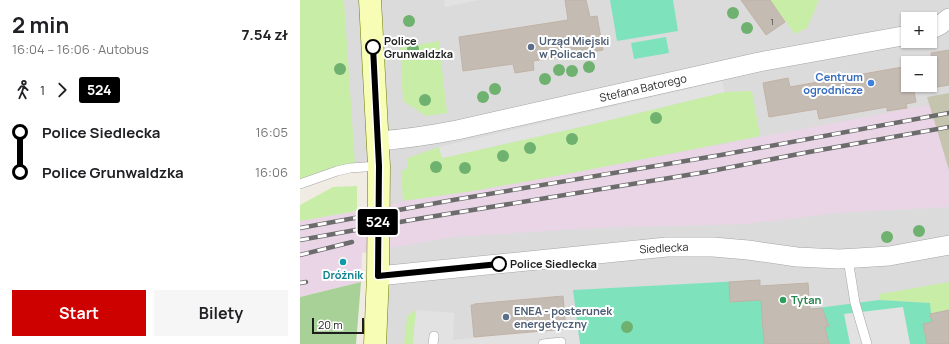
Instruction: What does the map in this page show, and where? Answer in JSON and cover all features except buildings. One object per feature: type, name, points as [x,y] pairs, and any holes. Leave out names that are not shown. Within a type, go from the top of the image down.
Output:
[{"type":"main road","points":[[370,0],[379,166],[378,276],[375,344]]},
{"type":"street","points":[[937,26],[949,18]]},
{"type":"street","name":"Stefana Batorego","points":[[378,141],[425,136],[457,130],[759,62],[901,36]]},
{"type":"street","name":"Siedlecka","points":[[378,276],[667,247],[713,247],[805,258],[848,259],[889,256],[949,245]]},
{"type":"lane","points":[[300,184],[337,171],[379,166]]},
{"type":"lane","points":[[848,259],[855,303],[868,344]]},
{"type":"lane","points":[[542,344],[561,342]]},
{"type":"shaded area","points":[[300,0],[949,0],[949,344],[378,344],[382,161],[300,180]]},
{"type":"shaded area","points":[[444,0],[480,0],[445,7]]},
{"type":"shaded area","points":[[722,81],[725,92],[589,125],[442,158],[439,147]]},
{"type":"shaded area","points":[[949,93],[949,170],[927,97]]},
{"type":"shaded area","points":[[949,101],[949,207],[837,213],[745,224],[593,228],[453,237],[362,253],[361,282],[300,297],[300,220],[384,207],[403,201],[473,191],[572,173]]},
{"type":"shaded area","points":[[903,307],[910,344],[850,344],[844,314]]},
{"type":"shaded area","points":[[416,310],[454,313],[453,340],[577,327],[580,344],[413,344]]},
{"type":"green space","points":[[300,0],[344,0],[355,164],[300,180]]},
{"type":"green space","points":[[610,0],[673,0],[678,31],[617,41]]},
{"type":"green space","points":[[770,0],[819,0],[807,28],[795,34]]},
{"type":"green space","points":[[666,37],[669,53],[634,59],[631,43]]},
{"type":"green space","points":[[439,41],[447,113],[426,116],[403,101],[400,48]]},
{"type":"green space","points":[[752,91],[760,136],[572,173],[473,191],[403,201],[401,171],[408,168],[408,158],[439,147],[442,158],[589,125],[725,92]]},
{"type":"green space","points":[[357,186],[357,211],[300,221],[300,205],[333,187]]},
{"type":"green space","points":[[760,280],[760,286],[808,283],[810,309],[879,300],[930,303],[931,314],[949,310],[949,344],[580,344],[573,290]]},
{"type":"green space","points":[[361,282],[356,344],[300,344],[300,297]]},
{"type":"green space","points":[[949,282],[949,310],[930,314],[930,303],[879,300],[880,294]]},
{"type":"green space","points":[[416,310],[413,344],[404,344],[407,316]]},
{"type":"railway","points":[[300,228],[453,200],[721,155],[949,113]]},
{"type":"railway","points":[[300,240],[411,220],[706,172],[949,127]]},
{"type":"railway","points":[[300,255],[352,242]]},
{"type":"railway","points":[[300,283],[306,282]]},
{"type":"bus line","name":"524","points":[[373,47],[379,166],[378,276],[499,264]]},
{"type":"place","name":"Police Grunwaldzka","points":[[373,47]]},
{"type":"place","name":"Urząd Miejski w Policach","points":[[531,47]]},
{"type":"place","name":"Centrum ogrodnicze","points":[[871,83]]},
{"type":"place","name":"Dróżnik","points":[[343,262]]},
{"type":"place","name":"Police Siedlecka","points":[[499,264]]},
{"type":"place","name":"Tytan","points":[[783,300]]},
{"type":"place","name":"ENEA - posterunek energetyczny","points":[[506,317]]}]
